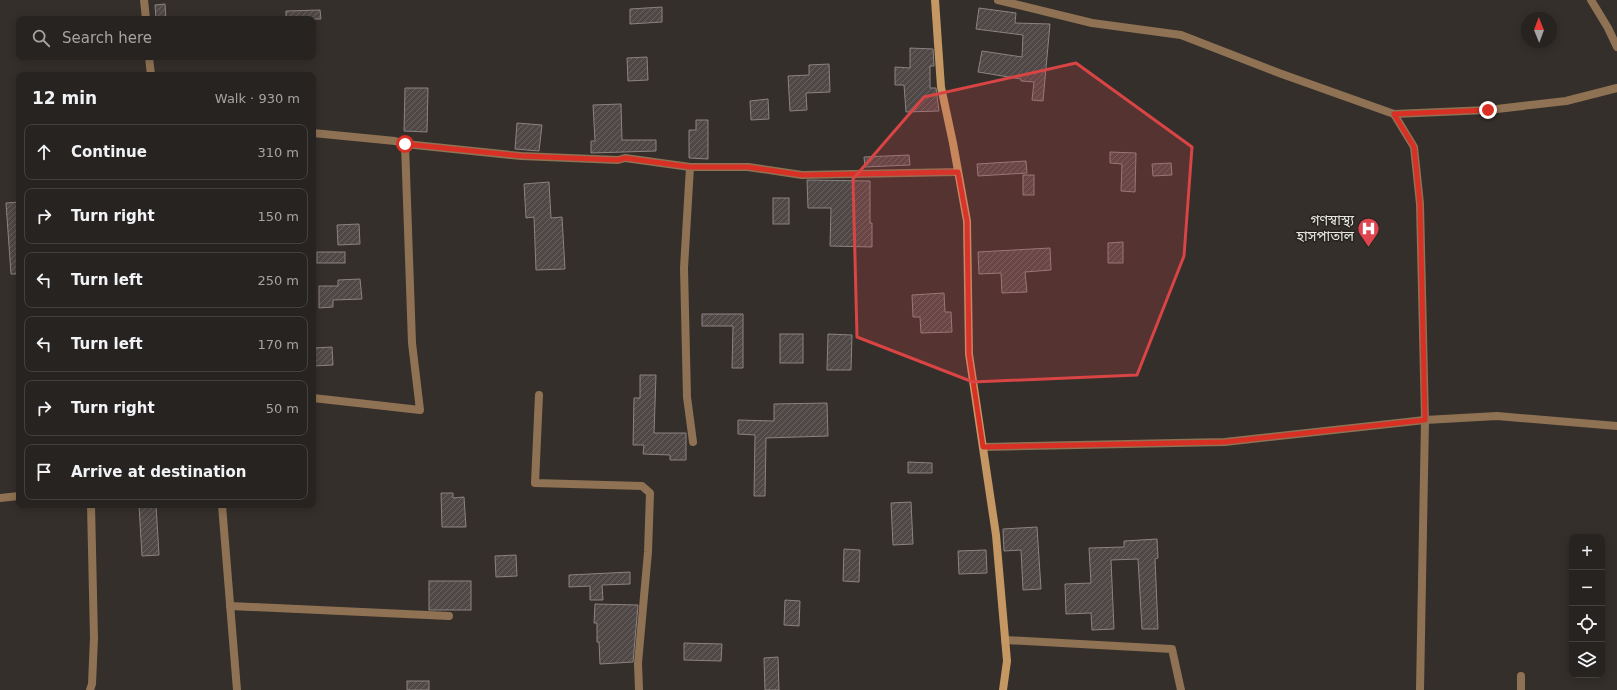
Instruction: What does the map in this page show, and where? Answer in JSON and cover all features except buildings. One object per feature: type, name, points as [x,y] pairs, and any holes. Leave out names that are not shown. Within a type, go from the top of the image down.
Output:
[{"type":"street","points":[[144,0],[146,16]]},
{"type":"street","points":[[935,0],[941,87],[967,221],[969,354],[996,535],[1007,661],[1003,690]]},
{"type":"street","points":[[998,0],[1092,23],[1181,35],[1394,114],[1488,110],[1566,101],[1617,88]]},
{"type":"street","points":[[1591,0],[1608,28],[1617,47]]},
{"type":"street","points":[[149,60],[151,72]]},
{"type":"street","points":[[1394,114],[1414,147],[1419,190],[1425,420],[1420,690]]},
{"type":"street","points":[[316,133],[522,156],[618,160],[625,158],[690,167],[748,167],[802,175],[958,172]]},
{"type":"street","points":[[316,398],[420,410],[412,343],[405,144]]},
{"type":"street","points":[[690,167],[684,268],[687,397],[693,442]]},
{"type":"street","points":[[539,395],[535,483],[642,486],[650,494],[648,552],[638,662],[639,690]]},
{"type":"street","points":[[983,447],[1225,442],[1425,420],[1497,416],[1617,426]]},
{"type":"street","points":[[0,498],[16,496]]},
{"type":"street","points":[[90,690],[92,684],[94,638],[91,508]]},
{"type":"street","points":[[222,508],[237,690]]},
{"type":"street","points":[[230,606],[450,616]]},
{"type":"street","points":[[1005,640],[1172,649],[1181,690]]},
{"type":"street","points":[[1521,676],[1521,690]]},
{"type":"highlighted area","points":[[1076,63],[1192,147],[1184,256],[1137,375],[973,382],[857,337],[853,179],[924,97]]},
{"type":"place","name":"গণস্বাস্থ্য হাসপাতাল","points":[[1369,248]]},
{"type":"route","points":[[405,144],[522,156],[618,160],[625,158],[690,167],[748,167],[802,175],[958,172],[967,221],[969,354],[983,447],[1225,442],[1425,420],[1420,204],[1414,147],[1394,114],[1488,110]]}]
